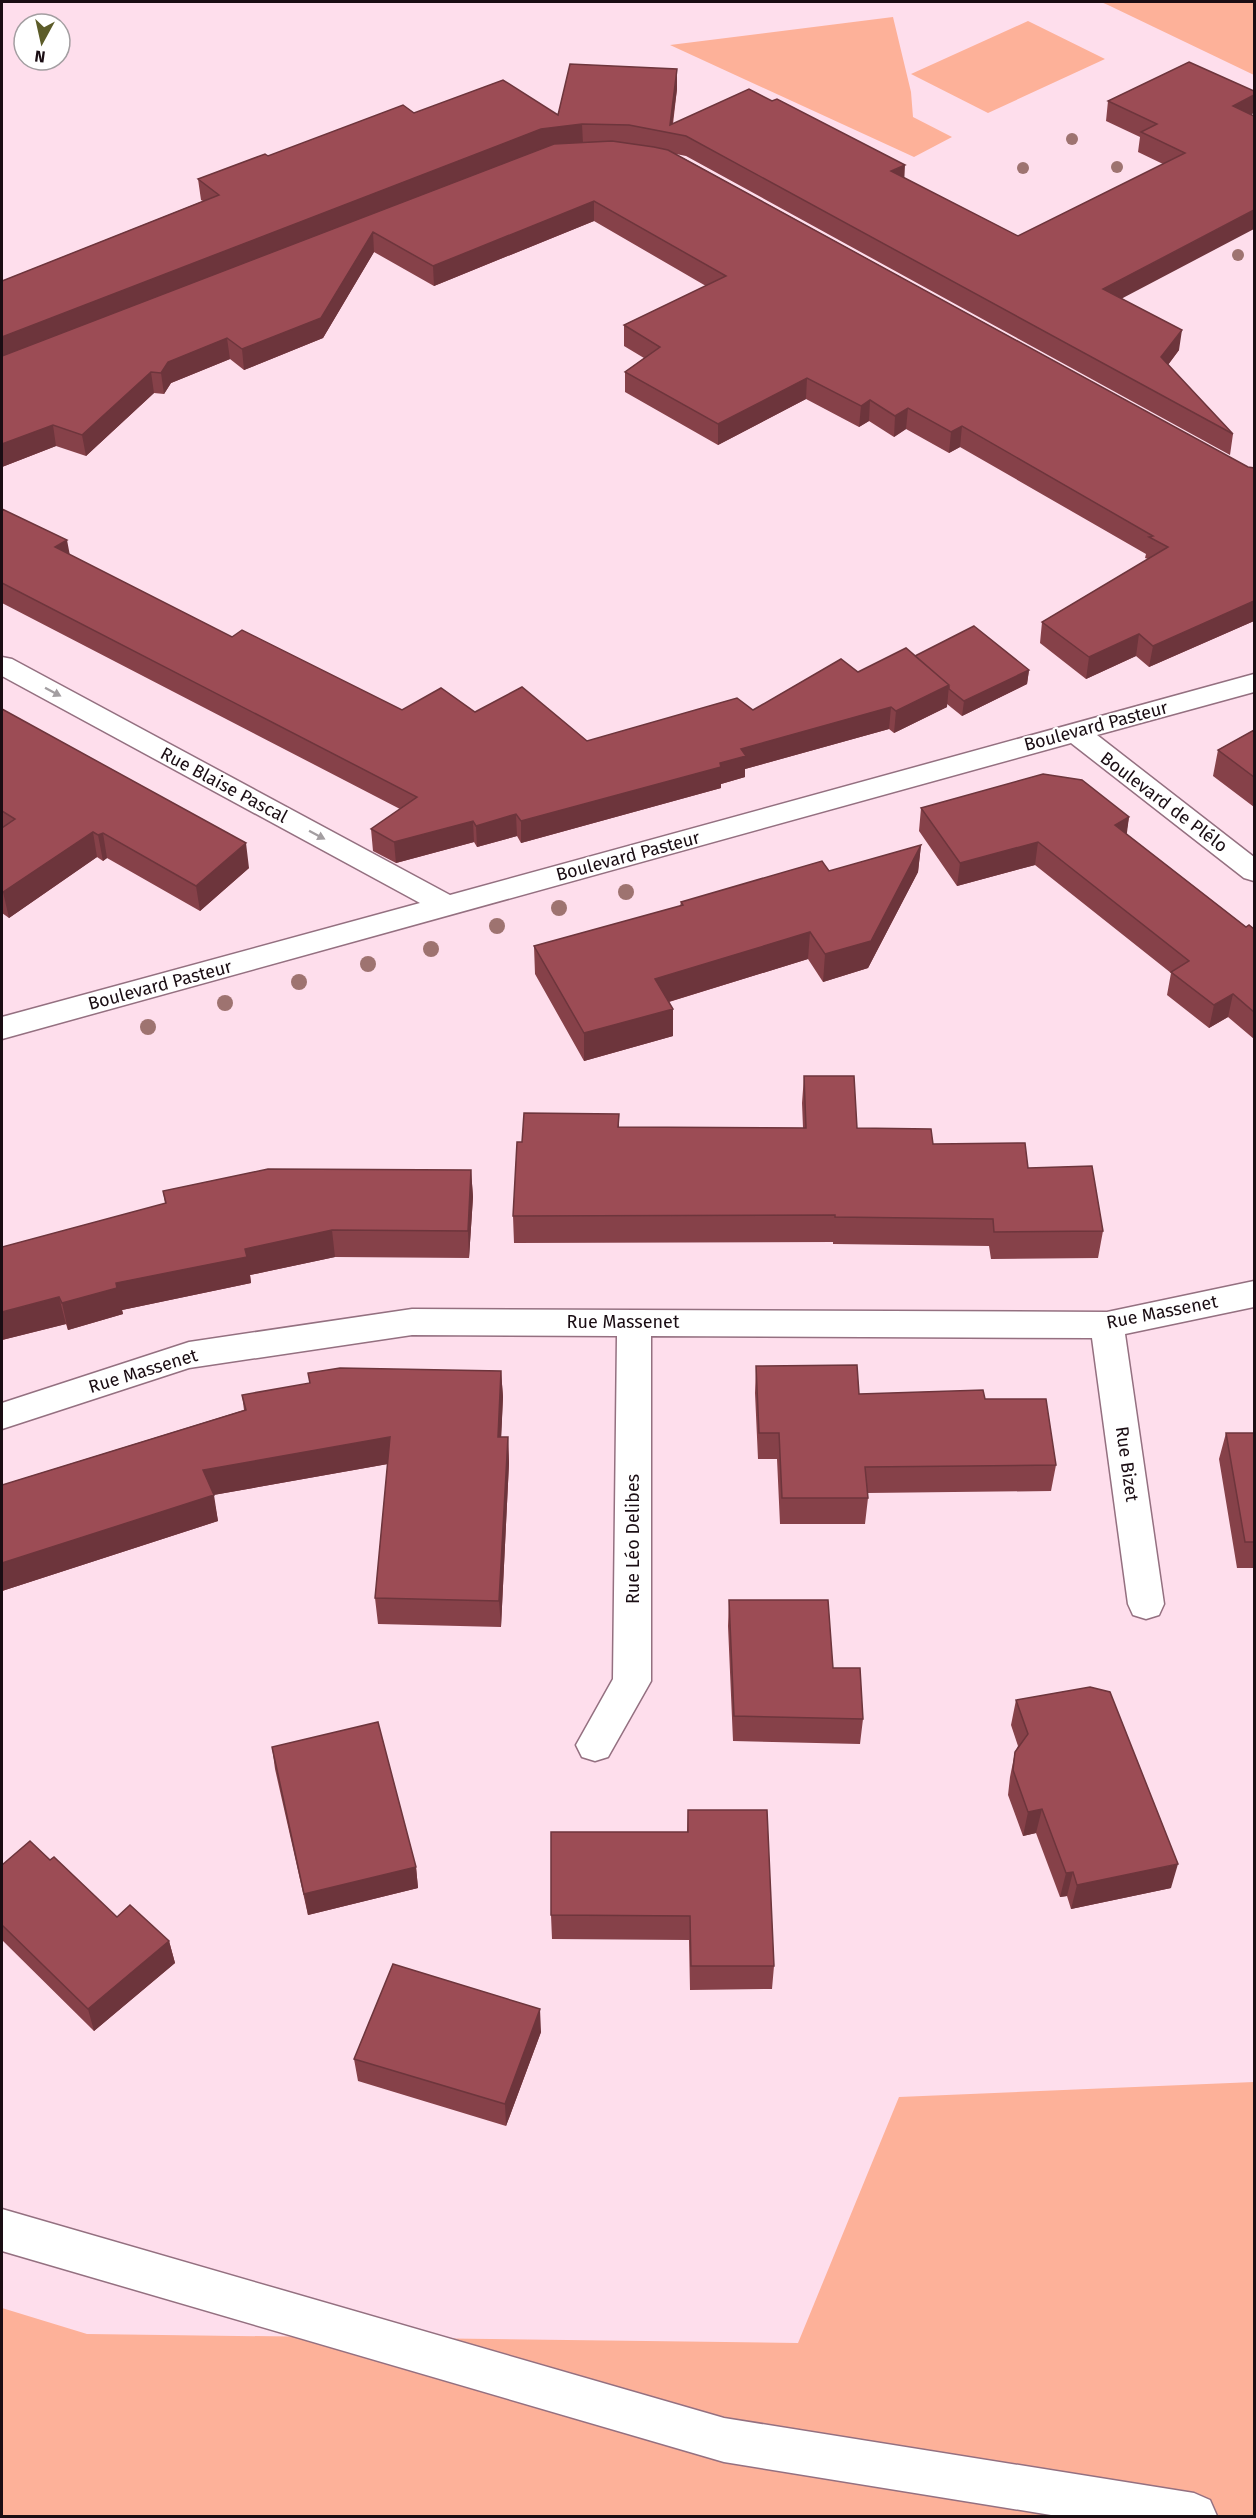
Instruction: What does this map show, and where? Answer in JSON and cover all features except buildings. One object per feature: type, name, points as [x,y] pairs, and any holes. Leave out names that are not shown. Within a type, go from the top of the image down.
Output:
[{"type":"street","name":"Rue Blaise Pascal","points":[[2,665],[428,893],[446,906]]},
{"type":"street","name":"Boulevard Pasteur","points":[[2,1028],[1254,683]]},
{"type":"street","name":"Boulevard de Plélo","points":[[1075,732],[1254,871]]},
{"type":"street","name":"Rue Massenet","points":[[2,1416],[189,1354],[412,1322],[1107,1325],[1254,1294]]},
{"type":"street","name":"Rue Léo Delibes","points":[[595,1745],[632,1682],[633,1322]]},
{"type":"street","name":"Rue Bizet","points":[[1107,1325],[1146,1604]]},
{"type":"street","points":[[2,2230],[724,2440],[1194,2517]]},
{"type":"shaded area","points":[[1101,2],[1254,2],[1254,75],[1108,5]]},
{"type":"shaded area","points":[[893,17],[911,92],[913,117],[952,137],[914,157],[670,45]]},
{"type":"shaded area","points":[[1028,21],[1105,59],[988,113],[911,74]]},
{"type":"shaded area","points":[[1254,2082],[1254,2516],[2,2516],[2,2308],[87,2334],[798,2343],[899,2097]]}]
